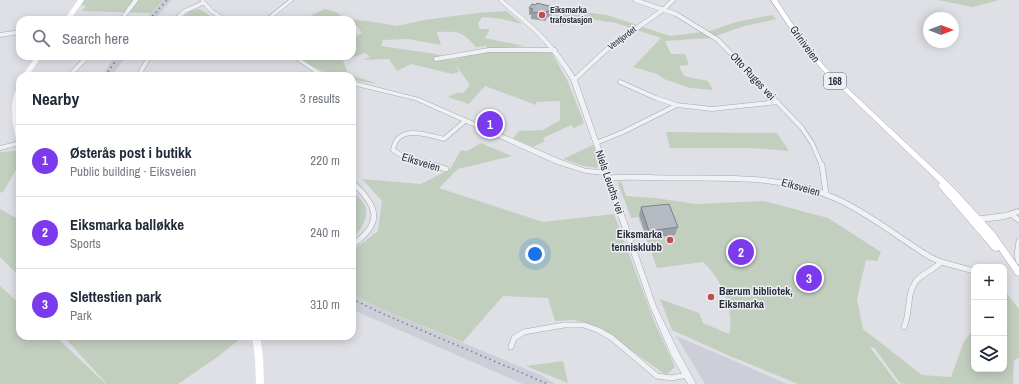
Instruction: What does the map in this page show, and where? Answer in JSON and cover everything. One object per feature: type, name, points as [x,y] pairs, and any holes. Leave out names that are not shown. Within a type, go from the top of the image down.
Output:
[{"type":"main road","points":[[70,16],[81,0]]},
{"type":"main road","name":"Griniveien","points":[[774,0],[799,38],[824,70],[947,185],[1018,268]]},
{"type":"main road","points":[[28,72],[36,60]]},
{"type":"main road","points":[[16,109],[16,128]]},
{"type":"main road","points":[[257,340],[260,384]]},
{"type":"street","points":[[124,16],[136,0]]},
{"type":"street","points":[[271,16],[292,0]]},
{"type":"street","name":"Niels Leuchs vei","points":[[500,0],[534,28],[555,50],[574,80],[656,313],[674,352],[692,384]]},
{"type":"street","name":"Otto Ruges vei","points":[[635,0],[664,9],[699,27],[718,40],[802,128],[816,148],[824,171],[826,194]]},
{"type":"street","name":"Vestjordet","points":[[574,80],[616,42],[664,9],[673,0]]},
{"type":"street","points":[[179,16],[188,9],[202,2],[211,11],[220,16]]},
{"type":"street","points":[[0,35],[16,33]]},
{"type":"street","points":[[436,59],[489,50],[555,50]]},
{"type":"street","points":[[73,72],[84,60]]},
{"type":"street","points":[[140,72],[148,60]]},
{"type":"street","points":[[299,60],[318,72]]},
{"type":"street","points":[[620,82],[656,98],[677,105],[712,109],[778,102]]},
{"type":"street","name":"Eiksveien","points":[[356,84],[412,97],[566,165],[608,176],[762,178],[789,183],[826,194],[860,212],[919,251],[941,262],[971,270]]},
{"type":"street","points":[[596,143],[630,129],[677,105]]},
{"type":"street","name":"Eiksveien","points":[[446,169],[401,156],[393,150],[394,144],[399,137],[409,133],[419,133],[444,139],[465,121]]},
{"type":"street","points":[[0,148],[16,143]]},
{"type":"street","points":[[356,186],[367,197],[374,212],[368,231],[356,242]]},
{"type":"street","points":[[975,219],[1012,214],[1019,211]]},
{"type":"street","points":[[1012,214],[1019,220]]},
{"type":"street","points":[[1018,268],[1017,256],[1019,241]]},
{"type":"street","points":[[904,327],[908,318],[908,305],[912,286],[918,277],[941,262]]},
{"type":"street","points":[[511,347],[514,338],[519,333],[558,326],[582,325],[596,329],[609,336],[657,376],[669,378],[687,375]]},
{"type":"shaded area","points":[[163,0],[172,0],[158,16],[149,16]]},
{"type":"shaded area","points":[[112,60],[123,60],[115,72],[105,72]]},
{"type":"shaded area","points":[[356,296],[379,308],[543,376],[555,384],[523,384],[356,311]]},
{"type":"shaded area","points":[[676,336],[730,359],[787,384],[705,384]]},
{"type":"green space","points":[[84,0],[163,0],[151,13],[82,11],[86,6],[81,5]]},
{"type":"green space","points":[[938,0],[999,0],[973,7]]},
{"type":"green space","points":[[546,7],[607,15],[670,36],[710,31],[736,22],[772,15],[776,19],[741,27],[711,38],[665,41],[671,54],[685,54],[689,65],[679,66],[684,76],[708,81],[713,90],[690,88],[664,79],[657,74],[633,67],[661,38],[616,23],[584,18],[561,26],[554,17],[555,14],[544,11]]},
{"type":"green space","points":[[200,9],[210,16],[184,16],[191,11]]},
{"type":"green space","points":[[325,9],[338,13],[341,16],[310,16]]},
{"type":"green space","points":[[506,11],[522,24],[502,19],[482,17],[478,24],[480,29],[490,29],[485,38],[524,46],[487,49],[486,46],[476,47],[460,33],[437,32],[441,45],[408,39],[383,40],[381,46],[436,54],[452,60],[479,53],[498,51],[552,53],[568,82],[584,123],[574,128],[571,125],[543,138],[545,141],[533,147],[513,138],[519,131],[543,130],[560,120],[560,101],[536,102],[536,105],[485,86],[469,104],[448,97],[457,93],[463,93],[470,85],[455,64],[459,72],[452,74],[411,64],[397,71],[389,59],[362,60],[370,57],[365,53],[356,56],[356,36],[362,33],[357,26],[356,20],[397,26],[424,20]]},
{"type":"green space","points":[[304,60],[346,60],[343,61],[347,72],[326,72],[314,67]]},
{"type":"green space","points":[[356,77],[378,84],[356,81]]},
{"type":"green space","points":[[666,132],[777,133],[789,151],[751,148],[670,148]]},
{"type":"green space","points":[[481,143],[512,156],[458,169],[439,188],[543,222],[614,214],[654,321],[675,367],[666,375],[598,327],[574,320],[555,321],[548,298],[503,296],[463,342],[379,308],[356,296],[356,247],[378,231],[382,201],[362,179],[421,184],[450,169],[461,150],[467,151]]},
{"type":"green space","points":[[593,145],[599,160],[597,168],[583,166],[563,159]]},
{"type":"green space","points":[[16,151],[16,169],[4,191],[0,193],[0,152]]},
{"type":"green space","points":[[621,181],[626,196],[655,198],[696,204],[764,201],[828,218],[881,252],[877,261],[866,260],[857,299],[863,329],[922,375],[951,377],[964,341],[971,333],[971,372],[1007,372],[1007,294],[1019,309],[1019,358],[1014,360],[1013,384],[900,383],[875,349],[870,346],[898,384],[798,384],[672,330],[660,299],[699,313],[703,323],[729,334],[730,315],[725,295],[716,277],[703,262],[657,268],[638,217],[631,218],[618,183]]},
{"type":"green space","points":[[356,195],[363,202],[366,212],[366,217],[356,234]]},
{"type":"green space","points":[[0,209],[16,218],[16,273],[0,257]]},
{"type":"green space","points":[[0,286],[16,300],[16,340],[59,340],[106,384],[0,384]]},
{"type":"green space","points":[[67,340],[239,340],[219,356],[178,384],[107,384]]},
{"type":"green space","points":[[563,361],[568,383],[526,366]]},
{"type":"building","points":[[537,3],[553,7],[551,11],[547,11],[546,14],[531,12],[533,9],[529,8],[532,4],[536,5]]},
{"type":"building","points":[[669,204],[678,227],[649,231],[641,207]]},
{"type":"railway","points":[[153,16],[167,0]]},
{"type":"railway","points":[[108,72],[116,60]]},
{"type":"railway","points":[[356,301],[548,384]]},
{"type":"place","name":"Eiksmarka trafostasjon","points":[[542,15]]},
{"type":"place","name":"Østerås post i butikk","points":[[490,124]]},
{"type":"place","name":"Eiksmarka tennisklubb","points":[[670,240]]},
{"type":"place","name":"Eiksmarka balløkke","points":[[741,252]]},
{"type":"place","name":"Slettestien park","points":[[809,278]]},
{"type":"place","name":"Bærum bibliotek, Eiksmarka","points":[[711,297]]}]
